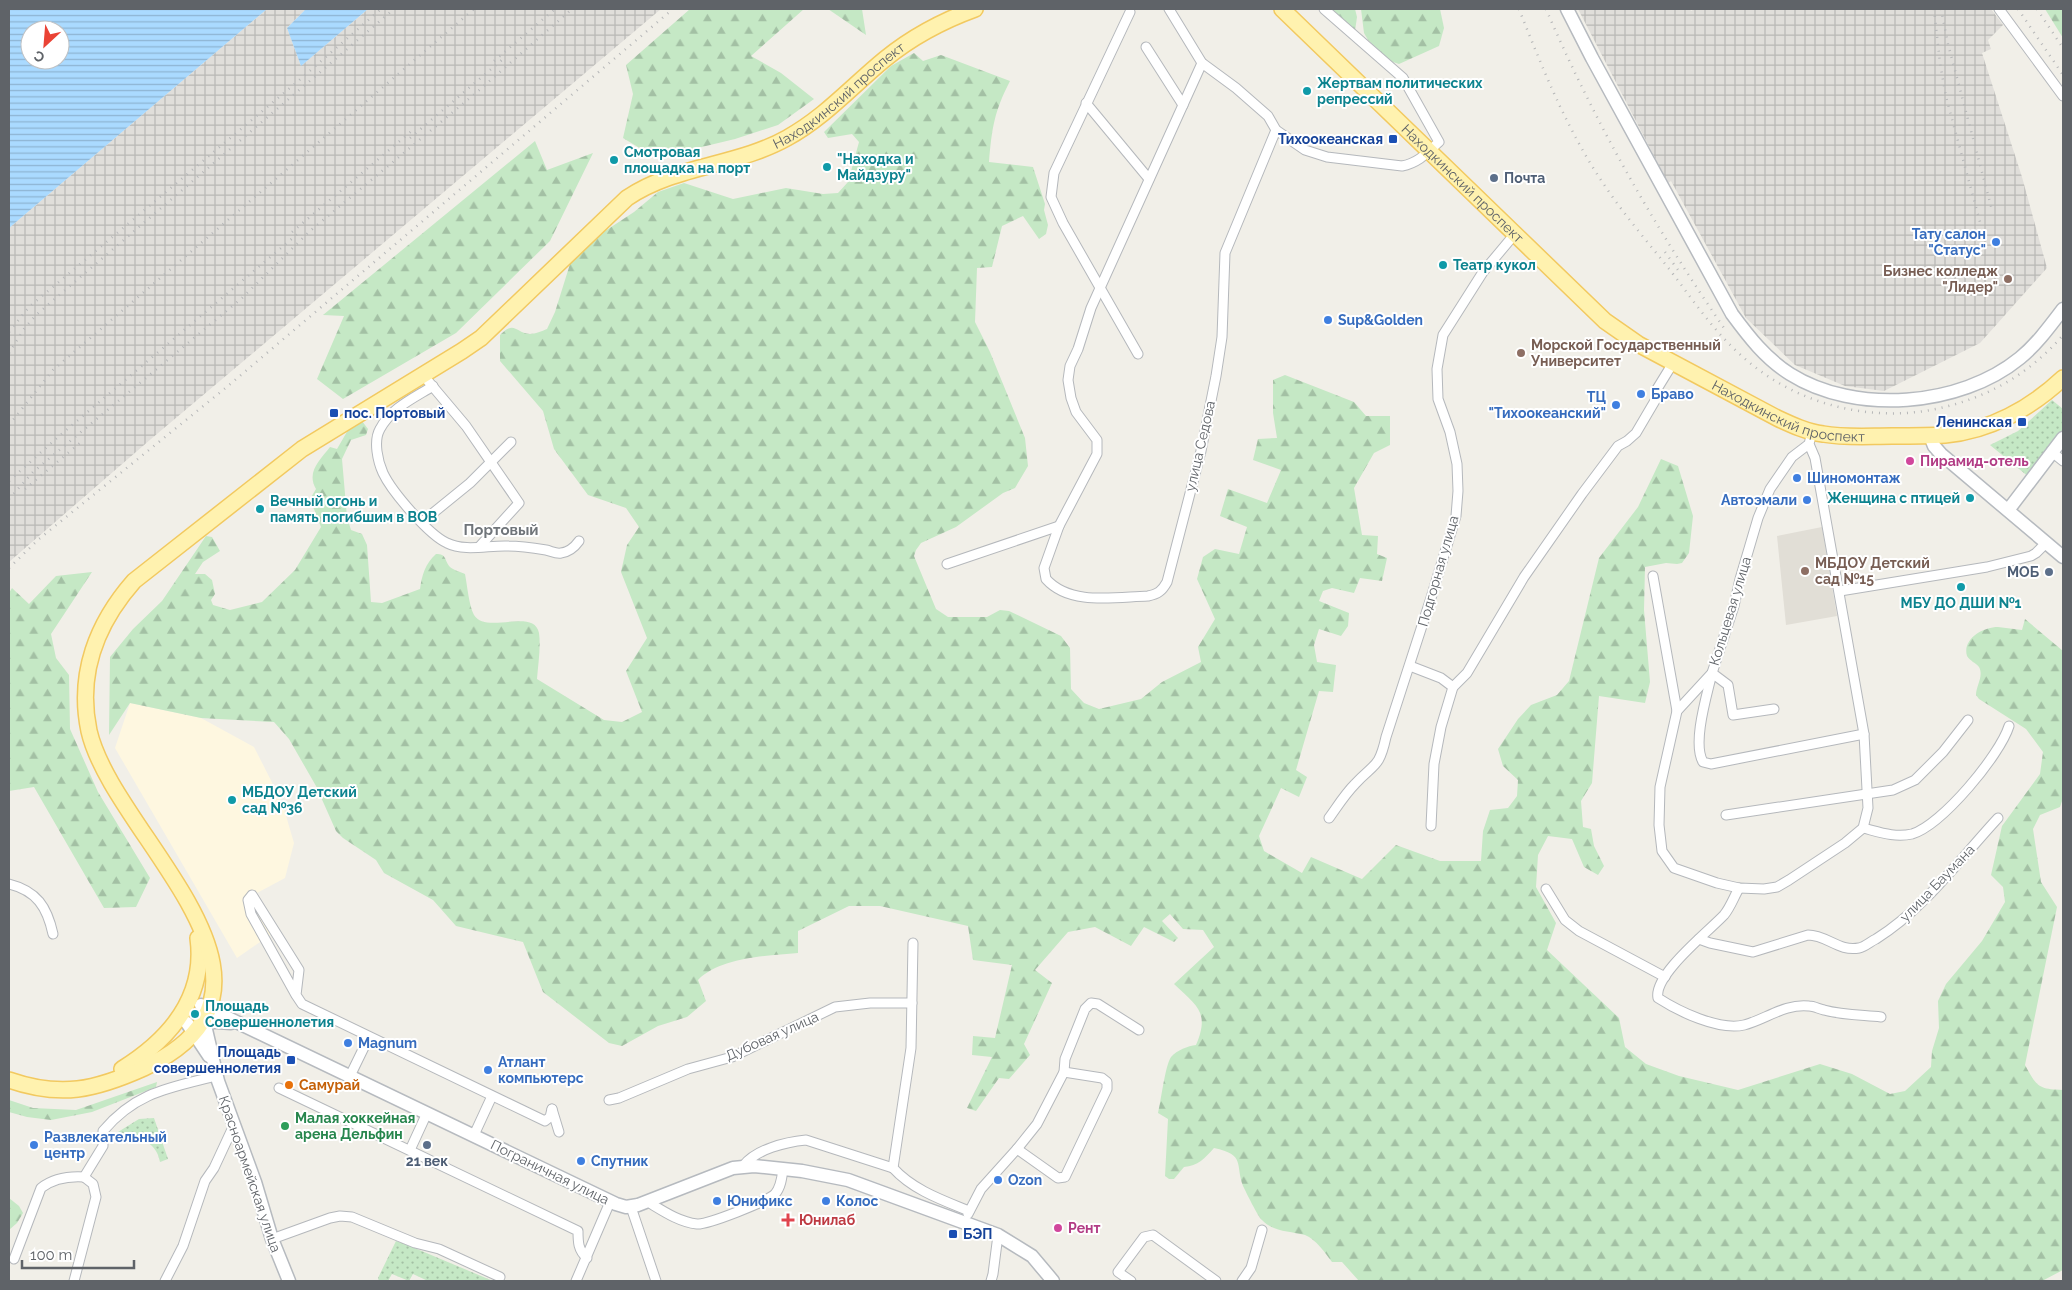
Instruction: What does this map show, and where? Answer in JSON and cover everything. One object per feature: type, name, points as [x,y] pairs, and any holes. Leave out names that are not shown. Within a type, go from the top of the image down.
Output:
[{"type":"main road","name":"Находкинский проспект","points":[[188,903],[110,778],[96,752],[86,711],[87,672],[93,648],[103,623],[112,608],[134,581],[302,449],[428,380],[481,338],[627,198],[640,189],[671,176],[744,156],[784,140],[816,121],[901,47],[937,25],[975,9]]},
{"type":"main road","name":"Находкинский проспект","points":[[1282,9],[1434,147],[1514,235],[1605,321],[1638,344],[1673,364],[1777,418],[1810,438],[1930,436],[1964,432],[1998,421],[2034,401],[2063,378]]},
{"type":"main road","points":[[1567,9],[1732,314],[1749,338],[1764,354],[1792,375],[1822,390],[1868,400],[1894,401],[1939,395],[1964,387],[2007,367],[2032,347],[2063,309]]},
{"type":"main road","points":[[1930,436],[1934,446],[1941,454],[2063,556]]},
{"type":"main road","points":[[2009,509],[2063,438]]},
{"type":"main road","points":[[86,1088],[114,1075],[140,1057],[168,1031],[189,1022],[205,1012],[214,987],[213,966],[198,924],[188,903]]},
{"type":"main road","points":[[9,1080],[46,1090],[68,1091],[86,1088],[116,1079],[150,1064],[171,1052],[189,1022],[200,958],[197,933],[188,903]]},
{"type":"main road","points":[[189,1022],[192,1004],[205,1012]]},
{"type":"main road","name":"Пограничная улица","points":[[205,1012],[246,1026],[610,1202],[631,1207],[648,1202],[720,1172],[743,1166],[783,1169],[848,1180],[967,1216],[1032,1256],[1053,1281]]},
{"type":"main road","name":"Красноармейская улица","points":[[205,1012],[215,1071]]},
{"type":"main road","name":"Красноармейская улица","points":[[189,1022],[215,1071],[288,1281]]},
{"type":"street","points":[[1169,9],[1202,64],[1236,88],[1268,116],[1276,130],[1305,150],[1327,157],[1402,166],[1419,160],[1434,147],[1403,78],[1324,9]]},
{"type":"street","points":[[1999,9],[2063,96]]},
{"type":"street","points":[[1130,12],[1054,173],[1051,197],[1063,223],[1138,354]]},
{"type":"street","points":[[1146,47],[1183,105]]},
{"type":"street","name":"улица Седова","points":[[1202,64],[1092,308],[1070,366],[1068,380],[1071,398],[1076,412],[1097,440],[1097,454],[1059,526],[1044,568],[1046,579],[1051,585],[1073,596],[1148,596],[1163,590],[1168,582],[1201,451],[1216,376],[1222,337],[1225,253],[1276,130]]},
{"type":"street","points":[[1086,103],[1149,179]]},
{"type":"street","name":"Подгорная улица","points":[[1329,818],[1355,783],[1372,769],[1382,756],[1386,737],[1456,516],[1457,464],[1450,432],[1438,399],[1437,369],[1443,335],[1483,272],[1514,235]]},
{"type":"street","points":[[1431,826],[1434,764],[1453,687],[1467,673],[1524,577],[1573,506],[1618,446],[1636,433],[1656,399],[1657,389],[1673,364]]},
{"type":"street","points":[[480,546],[519,503],[491,461],[428,380],[400,406],[380,429],[377,436],[378,460],[383,474],[397,494],[433,534],[450,545],[480,546],[508,546],[559,554],[568,552],[579,541]]},
{"type":"street","points":[[1653,576],[1677,711],[1660,787],[1659,825],[1662,851],[1674,868],[1717,883],[1739,888],[1764,889],[1777,887],[1845,843],[1863,828],[1868,808],[1864,734],[1840,591],[1810,438]]},
{"type":"street","name":"Кольцевая улица","points":[[1677,711],[1712,673],[1734,606],[1758,518],[1770,489],[1792,457],[1810,438]]},
{"type":"street","points":[[422,522],[470,483],[511,442]]},
{"type":"street","points":[[2052,452],[2063,461]]},
{"type":"street","points":[[947,564],[1059,526]]},
{"type":"street","points":[[1840,591],[1996,565],[2030,556],[2036,553],[2046,542]]},
{"type":"street","points":[[1410,666],[1440,678],[1453,687]]},
{"type":"street","points":[[1774,709],[1733,715],[1728,686],[1712,673],[1698,743],[1700,757],[1704,762],[1711,764],[1864,734]]},
{"type":"street","points":[[1726,815],[1893,790],[1915,780],[1943,752],[1968,720]]},
{"type":"street","points":[[1863,828],[1896,836],[1921,831],[1948,809],[1988,764],[2009,726]]},
{"type":"street","name":"улица Баумана","points":[[1699,939],[1753,952],[1808,935],[1814,935],[1842,948],[1860,948],[1892,929],[1925,899],[1998,818]]},
{"type":"street","points":[[9,884],[19,886],[34,895],[49,915],[53,934]]},
{"type":"street","points":[[1739,888],[1726,914],[1688,948],[1665,977],[1657,993],[1658,998],[1684,1012],[1709,1022],[1725,1025],[1743,1025],[1777,1010],[1809,1006],[1842,1014],[1881,1017]]},
{"type":"street","points":[[1546,889],[1565,920],[1579,931],[1665,977]]},
{"type":"street","points":[[296,995],[299,970],[252,895],[248,900],[251,914],[296,995],[302,1004],[545,1121],[550,1117],[552,1109],[559,1132]]},
{"type":"street","points":[[893,1168],[912,1048],[913,944]]},
{"type":"street","name":"Дубовая улица","points":[[609,1100],[619,1098],[688,1069],[732,1057],[834,1007],[870,1003],[912,1003]]},
{"type":"street","points":[[743,1166],[748,1159],[755,1155],[794,1141],[806,1140],[893,1168],[902,1178],[914,1186],[967,1216],[981,1189],[1037,1124],[1064,1072],[1065,1059],[1080,1018],[1091,1003],[1098,1004],[1140,1030]]},
{"type":"street","points":[[350,1076],[369,1037]]},
{"type":"street","points":[[84,1177],[103,1146],[103,1131],[124,1110],[160,1090],[215,1071]]},
{"type":"street","points":[[1017,1149],[1058,1178],[1065,1177],[1107,1089],[1107,1082],[1102,1078],[1064,1072]]},
{"type":"street","points":[[279,1088],[578,1231],[578,1244],[582,1253],[587,1258]]},
{"type":"street","points":[[474,1135],[492,1096]]},
{"type":"street","points":[[410,1150],[428,1113]]},
{"type":"street","points":[[165,1281],[183,1246],[206,1181],[234,1125]]},
{"type":"street","points":[[648,1202],[674,1218],[690,1223],[706,1223],[771,1197],[780,1187],[783,1169]]},
{"type":"street","points":[[14,1258],[41,1188],[49,1182],[69,1176],[84,1177],[93,1184],[96,1197],[74,1281]]},
{"type":"street","points":[[576,1281],[610,1202]]},
{"type":"street","points":[[631,1207],[656,1281]]},
{"type":"street","points":[[272,1239],[330,1218],[340,1216],[352,1217],[415,1243],[439,1249],[500,1277]]},
{"type":"street","points":[[1242,1281],[1251,1268],[1262,1230]]},
{"type":"street","points":[[994,1279],[998,1235]]},
{"type":"street","points":[[1131,1281],[1118,1272],[1139,1243],[1148,1235],[1216,1281]]},
{"type":"shaded area","points":[[267,9],[306,9],[287,28],[301,66],[368,9],[661,9],[151,439],[9,562],[9,228]]},
{"type":"shaded area","points":[[1578,9],[1690,9],[1691,11],[1695,9],[1991,9],[2003,25],[1988,40],[1991,49],[1982,53],[2022,177],[2047,268],[1980,343],[1884,391],[1845,386],[1795,365],[1746,318],[1671,181],[1668,183]]},
{"type":"shaded area","name":"МБДОУ Детский сад №15","points":[[1822,527],[1837,616],[1786,625],[1777,536]]},
{"type":"shaded area","points":[[130,703],[201,718],[254,747],[282,802],[294,843],[285,878],[257,893],[276,931],[237,958],[115,748]]},
{"type":"green space","points":[[690,9],[804,9],[751,56],[781,73],[814,99],[778,125],[735,139],[656,158],[623,138],[633,94],[626,65]]},
{"type":"green space","points":[[828,9],[862,9],[866,35]]},
{"type":"green space","points":[[1330,9],[1355,9],[1357,17],[1355,31]]},
{"type":"green space","points":[[1361,9],[1440,9],[1444,28],[1439,46],[1399,64],[1390,61],[1368,40],[1364,33]]},
{"type":"green space","points":[[2045,9],[2063,9],[2063,38]]},
{"type":"green space","points":[[914,53],[923,61],[941,55],[1010,81],[1000,102],[995,120],[989,162],[1033,167],[1045,204],[1044,210],[1048,225],[1046,234],[1039,239],[1023,216],[1002,226],[992,267],[977,268],[975,322],[990,352],[1025,438],[1028,466],[1015,488],[1003,493],[956,527],[921,543],[916,550],[914,556],[936,609],[948,617],[987,617],[1000,610],[1009,611],[1061,636],[1070,648],[1071,689],[1084,703],[1099,709],[1141,699],[1162,682],[1201,662],[1198,647],[1215,619],[1197,579],[1203,557],[1215,549],[1239,554],[1247,527],[1220,516],[1228,489],[1267,503],[1281,470],[1253,460],[1258,439],[1277,438],[1273,413],[1273,380],[1285,375],[1354,402],[1366,416],[1390,416],[1390,445],[1374,453],[1354,488],[1362,535],[1378,536],[1377,554],[1387,558],[1382,581],[1360,578],[1354,593],[1332,588],[1323,591],[1319,601],[1349,613],[1348,626],[1341,636],[1319,629],[1314,645],[1317,662],[1336,665],[1333,692],[1319,691],[1296,770],[1307,777],[1299,797],[1281,788],[1259,836],[1264,851],[1302,873],[1311,857],[1362,879],[1396,845],[1440,861],[1481,861],[1483,831],[1490,810],[1508,808],[1517,796],[1518,780],[1503,766],[1498,749],[1518,719],[1531,705],[1557,695],[1569,681],[1599,558],[1638,507],[1661,459],[1678,466],[1693,516],[1689,553],[1682,563],[1666,563],[1645,567],[1644,610],[1650,682],[1645,703],[1599,696],[1592,783],[1581,801],[1583,827],[1591,829],[1594,846],[1604,866],[1598,875],[1584,867],[1572,839],[1548,836],[1538,855],[1536,887],[1556,923],[1547,950],[1619,1018],[1625,1047],[1646,1064],[1679,1076],[1738,1090],[1820,1064],[1852,1074],[1890,1094],[1905,1091],[1931,1067],[1932,1051],[1939,1028],[1938,1001],[1946,984],[1982,941],[2005,902],[2003,887],[1991,875],[2002,826],[2040,774],[2043,752],[2026,729],[1979,699],[1976,695],[1980,670],[1967,656],[1966,650],[1971,639],[1980,632],[1998,627],[2022,630],[2025,619],[2063,651],[2063,798],[2060,807],[2040,815],[2033,829],[2041,882],[2057,907],[2025,1065],[2032,1078],[2039,1085],[2048,1089],[2063,1090],[2063,1270],[2042,1281],[1359,1281],[1342,1262],[1332,1262],[1309,1237],[1276,1229],[1266,1224],[1255,1210],[1243,1186],[1237,1161],[1231,1154],[1214,1148],[1197,1163],[1184,1167],[1174,1179],[1169,1179],[1165,1176],[1168,1119],[1158,1113],[1167,1068],[1173,1055],[1183,1049],[1196,1045],[1202,1025],[1199,1010],[1195,1004],[1174,984],[1214,947],[1203,930],[1183,929],[1170,914],[1162,921],[1178,938],[1174,942],[1144,927],[1131,946],[1095,927],[1068,932],[1035,970],[1052,983],[1024,1044],[1030,1055],[1009,1079],[999,1078],[976,1111],[967,1108],[992,1057],[972,1055],[973,1036],[995,1038],[1012,965],[973,960],[968,926],[880,906],[849,906],[798,931],[798,953],[745,959],[719,966],[708,972],[698,980],[706,1001],[687,1017],[658,1026],[622,1046],[609,1043],[543,992],[523,942],[456,926],[433,900],[384,873],[376,860],[343,838],[336,831],[316,786],[289,739],[274,722],[201,718],[130,703],[109,735],[110,657],[133,629],[162,601],[206,536],[212,537],[220,551],[203,562],[195,574],[205,574],[212,580],[215,594],[211,600],[213,605],[230,610],[262,602],[295,570],[321,527],[310,499],[316,489],[313,483],[313,472],[316,466],[330,447],[337,449],[348,430],[362,421],[368,429],[366,435],[351,440],[342,459],[347,517],[351,530],[362,534],[367,545],[371,602],[382,603],[420,589],[423,574],[429,562],[436,554],[442,555],[450,567],[465,574],[472,611],[480,620],[489,623],[519,621],[528,622],[535,626],[540,638],[537,679],[604,720],[622,722],[642,712],[626,671],[647,638],[621,572],[627,545],[639,527],[626,508],[588,495],[554,449],[543,411],[500,361],[500,335],[509,328],[515,328],[530,334],[547,329],[555,312],[570,264],[599,235],[634,212],[658,192],[684,183],[733,199],[786,188],[823,194],[838,193],[848,182],[859,142],[852,134],[828,138],[824,132],[891,66]]},
{"type":"green space","points":[[535,141],[547,170],[593,153],[550,241],[456,333],[343,399],[317,379],[344,316],[323,315]]},
{"type":"green space","points":[[2052,400],[2063,409],[2063,432],[2030,478],[1990,445],[2018,431]]},
{"type":"green space","points":[[92,572],[51,634],[56,658],[69,675],[70,729],[98,792],[150,878],[136,907],[104,908],[34,787],[9,791],[9,593],[12,588],[29,604],[56,576]]},
{"type":"green space","points":[[157,1082],[156,1087],[92,1112],[51,1120],[27,1117],[9,1112],[9,1100],[33,1108],[76,1110]]},
{"type":"green space","points":[[154,1118],[168,1159],[160,1162],[158,1154],[150,1144],[118,1132],[139,1119]]},
{"type":"green space","points":[[9,1198],[19,1206],[23,1213],[17,1223],[9,1230]]},
{"type":"green space","points":[[396,1241],[493,1281],[428,1281],[413,1274],[409,1281],[392,1274],[388,1281],[379,1281],[378,1278]]},
{"type":"water","points":[[9,9],[267,9],[9,228]]},
{"type":"water","points":[[306,9],[368,9],[301,66],[287,28]]},
{"type":"railway","points":[[9,332],[29,307],[381,9]]},
{"type":"railway","points":[[9,353],[24,329],[36,315],[394,9]]},
{"type":"railway","points":[[9,425],[53,370],[474,9]]},
{"type":"railway","points":[[494,61],[555,9]]},
{"type":"railway","points":[[9,499],[33,472],[242,298],[310,231],[477,92],[572,9]]},
{"type":"railway","points":[[9,568],[39,539],[228,386],[673,9]]},
{"type":"railway","points":[[1519,9],[1545,74],[1575,137],[1607,189],[1723,337],[1743,357],[1763,373],[1784,386],[1807,397],[1855,410],[1880,413],[1906,413],[1931,410],[1969,400],[2003,384],[2035,363],[2063,335]]},
{"type":"railway","points":[[1546,9],[1584,92],[1627,173],[1674,252],[1724,328]]},
{"type":"railway","points":[[1934,9],[1946,97],[1980,222]]},
{"type":"railway","points":[[1941,9],[1948,44],[1992,210]]},
{"type":"railway","points":[[2018,9],[2063,75]]},
{"type":"railway","points":[[2037,9],[2063,48]]},
{"type":"railway","points":[[410,138],[503,59]]},
{"type":"railway","points":[[292,232],[414,129]]},
{"type":"railway","points":[[9,481],[58,437],[301,231]]},
{"type":"railway","points":[[1665,252],[1678,270]]},
{"type":"railway","points":[[25,489],[81,442]]},
{"type":"place","name":"Жертвам политических репрессий","points":[[1307,91]]},
{"type":"place","name":"Тихоокеанская","points":[[1393,139]]},
{"type":"place","name":"Смотровая площадка на порт","points":[[614,160]]},
{"type":"place","name":"\"Находка и Майдзуру\"","points":[[827,167]]},
{"type":"place","name":"Почта","points":[[1494,178]]},
{"type":"place","name":"Тату салон \"Статус\"","points":[[1996,242]]},
{"type":"place","name":"Театр кукол","points":[[1443,265]]},
{"type":"place","name":"Бизнес колледж \"Лидер\"","points":[[2008,279]]},
{"type":"place","name":"Sup&Golden","points":[[1328,320]]},
{"type":"place","name":"Морской Государственный Университет","points":[[1521,353]]},
{"type":"place","name":"Браво","points":[[1641,394]]},
{"type":"place","name":"ТЦ \"Тихоокеанский\"","points":[[1616,405]]},
{"type":"place","name":"пос. Портовый","points":[[334,413]]},
{"type":"place","name":"Ленинская","points":[[2022,422]]},
{"type":"place","name":"Пирамид-отель","points":[[1910,461]]},
{"type":"place","name":"Шиномонтаж","points":[[1797,478]]},
{"type":"place","name":"Женщина с птицей","points":[[1970,498]]},
{"type":"place","name":"Автоэмали","points":[[1807,500]]},
{"type":"place","name":"Вечный огонь и память погибшим в ВОВ","points":[[260,509]]},
{"type":"place","name":"МБДОУ Детский сад №15","points":[[1805,571]]},
{"type":"place","name":"МОБ","points":[[2049,572]]},
{"type":"place","name":"МБУ ДО ДШИ №1","points":[[1961,587]]},
{"type":"place","name":"МБДОУ Детский сад №36","points":[[232,800]]},
{"type":"place","name":"Площадь Совершеннолетия","points":[[195,1014]]},
{"type":"place","name":"Magnum","points":[[348,1043]]},
{"type":"place","name":"Площадь совершеннолетия","points":[[291,1060]]},
{"type":"place","name":"Атлант компьютерс","points":[[488,1070]]},
{"type":"place","name":"Самурай","points":[[289,1085]]},
{"type":"place","name":"Малая хоккейная арена Дельфин","points":[[285,1126]]},
{"type":"place","name":"Развлекательный центр","points":[[34,1145]]},
{"type":"place","name":"21 век","points":[[427,1145]]},
{"type":"place","name":"Спутник","points":[[581,1161]]},
{"type":"place","name":"Ozon","points":[[998,1180]]},
{"type":"place","name":"Юнификс","points":[[717,1201]]},
{"type":"place","name":"Колос","points":[[826,1201]]},
{"type":"place","name":"Юнилаб","points":[[788,1220]]},
{"type":"place","name":"Рент","points":[[1058,1228]]},
{"type":"place","name":"БЭП","points":[[953,1234]]},
{"type":"district","name":"Портовый","points":[[501,530]]}]
